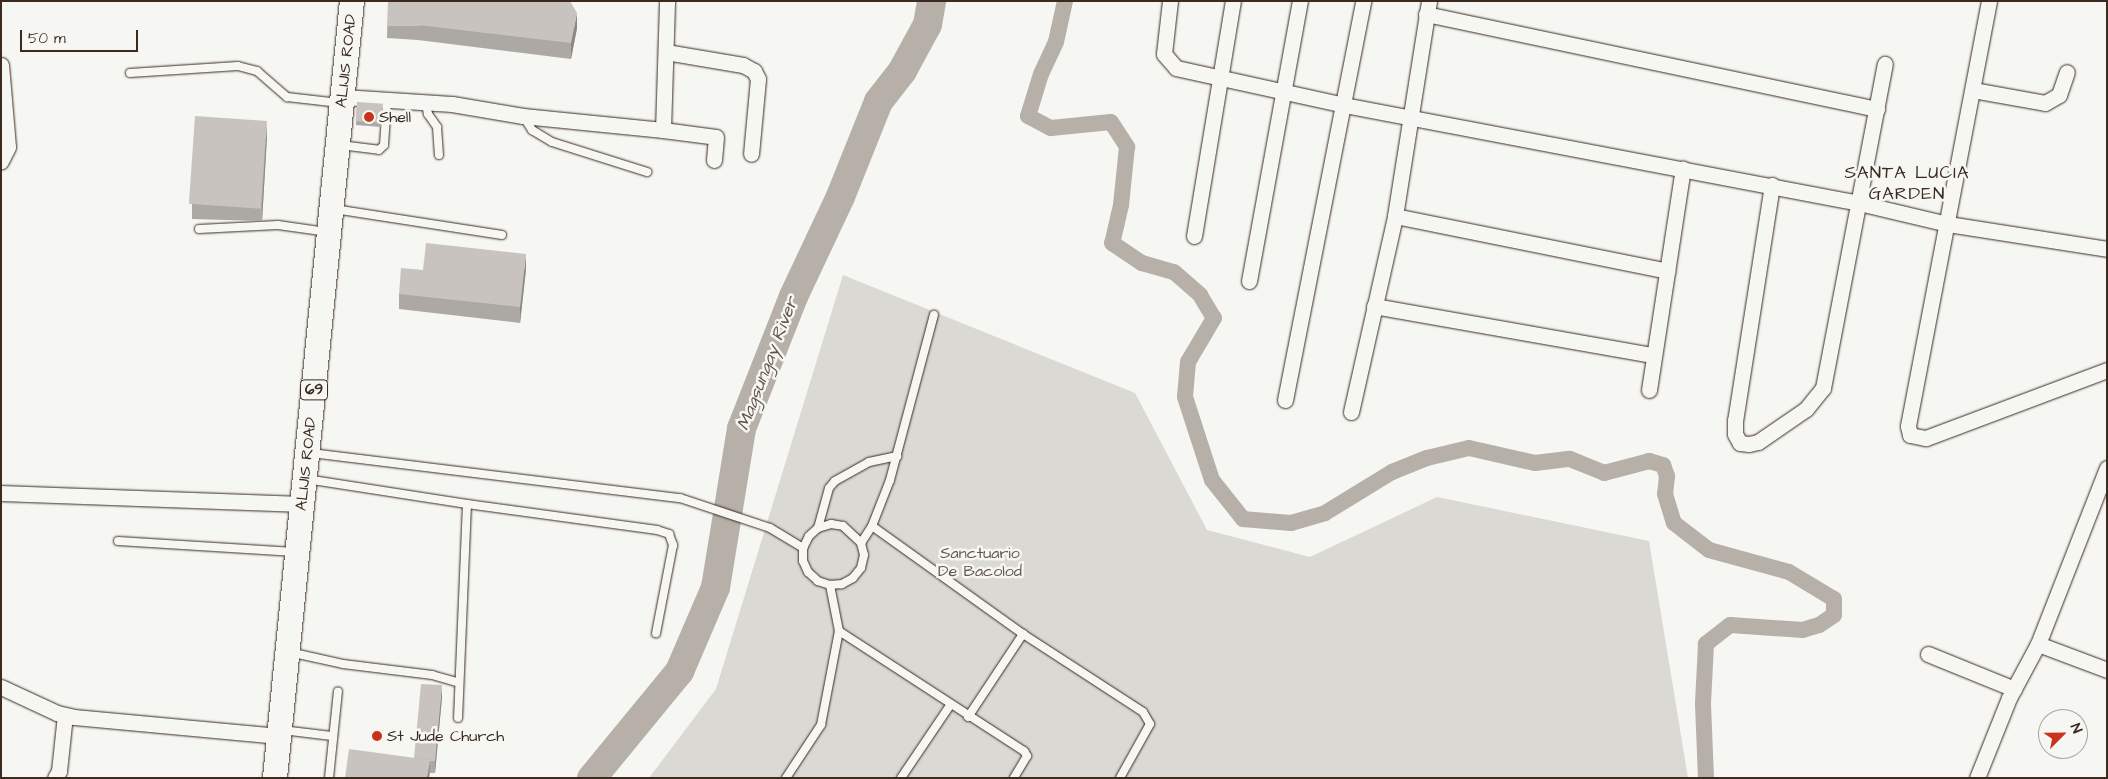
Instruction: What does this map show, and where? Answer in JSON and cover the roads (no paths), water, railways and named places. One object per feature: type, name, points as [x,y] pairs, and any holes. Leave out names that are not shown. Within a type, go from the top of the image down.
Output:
[{"type":"main road","name":"ALIJIS ROAD","points":[[274,778],[352,1]]},
{"type":"street","points":[[663,130],[667,1]]},
{"type":"street","points":[[1170,1],[1164,54],[1168,62],[1176,68],[1344,105],[1859,202],[1948,224],[2107,249]]},
{"type":"street","points":[[1194,236],[1234,1]]},
{"type":"street","points":[[1249,280],[1300,1]]},
{"type":"street","points":[[1285,400],[1363,1]]},
{"type":"street","points":[[1989,1],[1908,426],[1910,435],[1926,438],[2107,370]]},
{"type":"street","points":[[1351,412],[1395,216],[1409,117],[1428,8],[1877,109]]},
{"type":"street","points":[[666,52],[743,65],[754,71],[758,78],[751,154]]},
{"type":"street","points":[[1772,186],[1735,420],[1735,434],[1740,443],[1758,442],[1806,409],[1823,388],[1885,64]]},
{"type":"street","points":[[1,65],[8,147],[1,161]]},
{"type":"street","points":[[1973,90],[2045,103],[2059,96],[2067,72]]},
{"type":"street","points":[[343,100],[426,102],[523,116],[716,137],[714,160]]},
{"type":"street","points":[[1649,390],[1683,169]]},
{"type":"street","points":[[1395,216],[1668,271]]},
{"type":"street","points":[[1374,306],[1653,355]]},
{"type":"street","points":[[1977,778],[2014,689],[2038,644],[2107,468]]},
{"type":"street","points":[[1,493],[302,504]]},
{"type":"street","points":[[2038,644],[2107,670]]},
{"type":"street","points":[[1928,654],[2014,689]]},
{"type":"street","points":[[1,687],[65,715],[279,733]]},
{"type":"street","points":[[55,778],[59,770],[65,715]]},
{"type":"lane","points":[[130,73],[238,66],[257,71],[287,97],[343,100]]},
{"type":"lane","points":[[338,145],[379,150],[384,145],[386,100]]},
{"type":"lane","points":[[426,102],[428,114],[437,127],[439,155]]},
{"type":"lane","points":[[523,116],[532,130],[552,142],[648,172]]},
{"type":"lane","points":[[332,209],[502,236]]},
{"type":"lane","points":[[199,229],[278,225],[329,232]]},
{"type":"lane","points":[[861,543],[872,526],[896,456],[934,315]]},
{"type":"lane","points":[[308,452],[702,504],[770,528],[804,548]]},
{"type":"lane","points":[[818,528],[829,488],[835,481],[869,462],[896,456]]},
{"type":"lane","points":[[304,479],[657,530],[669,534],[673,545],[656,633]]},
{"type":"lane","points":[[458,718],[457,682],[467,504]]},
{"type":"lane","points":[[830,524],[843,526],[854,532],[861,543],[864,555],[857,573],[842,584],[830,585],[818,581],[808,572],[803,561],[804,548],[809,536],[818,528],[830,524]]},
{"type":"lane","points":[[872,526],[1023,634],[1146,718],[1150,724],[1145,738],[1120,778]]},
{"type":"lane","points":[[118,541],[297,552]]},
{"type":"lane","points":[[786,778],[821,725],[839,631],[830,585]]},
{"type":"lane","points":[[839,631],[968,717],[1024,751],[1027,756],[1014,778]]},
{"type":"lane","points":[[968,717],[1023,634]]},
{"type":"lane","points":[[287,651],[457,682]]},
{"type":"lane","points":[[329,778],[338,691]]},
{"type":"lane","points":[[901,778],[951,704]]},
{"type":"lane","points":[[279,733],[332,736]]},
{"type":"waterway","name":"Magsungay River","points":[[591,778],[679,671],[715,587],[741,428],[793,296],[840,196],[878,101],[902,70],[927,24],[931,1]]},
{"type":"waterway","points":[[1065,1],[1056,42],[1041,74],[1028,116],[1051,128],[1111,122],[1127,147],[1121,205],[1112,243],[1142,263],[1174,272],[1200,295],[1214,318],[1188,362],[1185,397],[1212,480],[1243,519],[1291,523],[1325,513],[1392,472],[1427,458],[1469,448],[1535,463],[1570,459],[1604,473],[1649,461],[1663,465],[1667,476],[1665,494],[1674,523],[1709,550],[1789,572],[1834,599],[1834,615],[1819,625],[1803,630],[1730,625],[1706,644],[1703,704],[1706,778]]},
{"type":"place","name":"Shell","points":[[369,117]]},
{"type":"place","name":"St Jude Church","points":[[377,736]]},
{"type":"district","name":"SANTA LUCIA GARDEN","points":[[1907,184]]},
{"type":"park label","name":"Sanctuario De Bacolod","points":[[980,562]]}]
